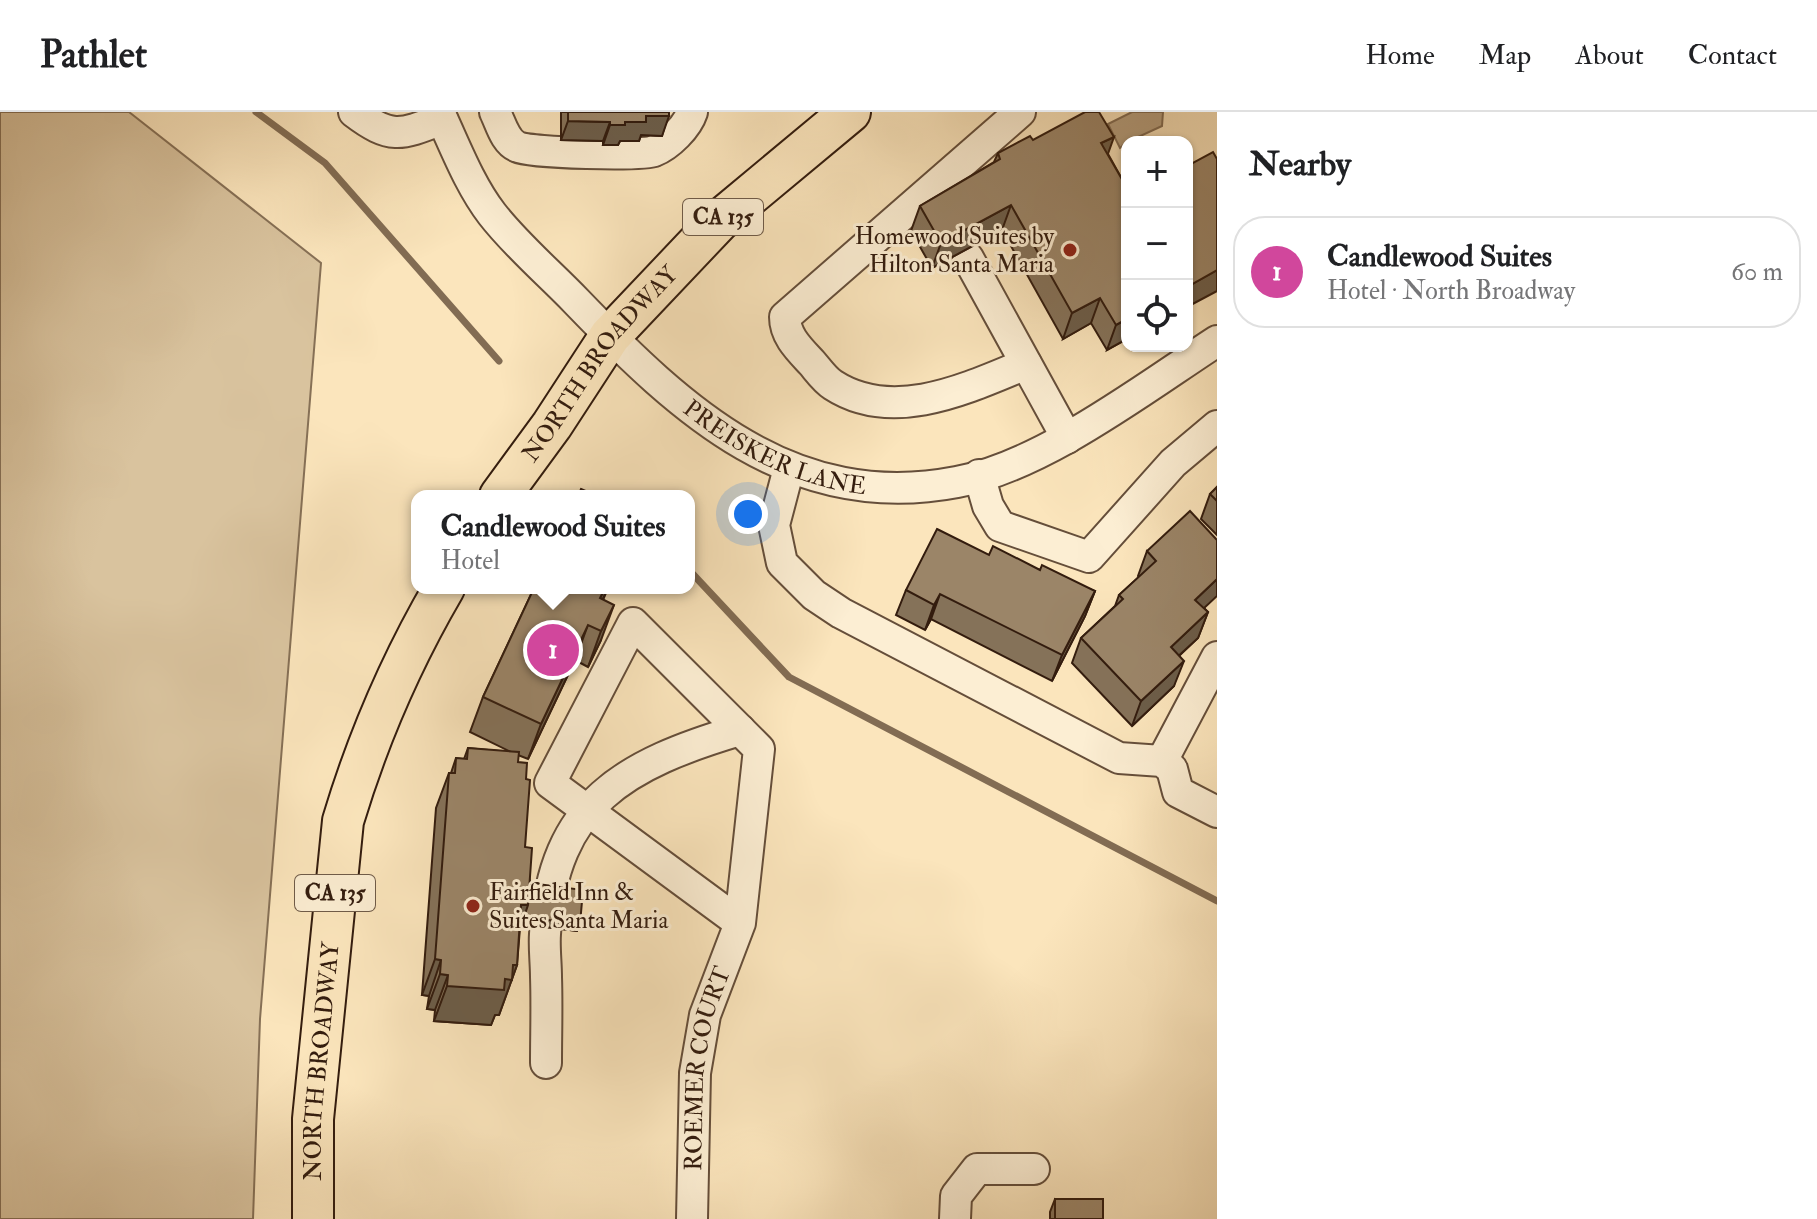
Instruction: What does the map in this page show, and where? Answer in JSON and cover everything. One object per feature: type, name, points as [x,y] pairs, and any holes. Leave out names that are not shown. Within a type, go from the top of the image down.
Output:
[{"type":"main road","name":"NORTH BROADWAY","points":[[504,490],[552,425],[610,336],[719,221],[850,112]]},
{"type":"main road","name":"NORTH BROADWAY","points":[[313,1219],[313,1119],[343,821],[356,776],[380,718],[441,594]]},
{"type":"street","points":[[354,112],[367,122],[392,133],[410,131],[440,115]]},
{"type":"street","points":[[495,112],[508,139],[516,147],[538,151],[653,153],[676,136],[689,121],[692,112]]},
{"type":"street","points":[[1020,112],[785,317],[785,329],[831,384],[859,398],[896,402],[950,395],[1026,364]]},
{"type":"street","name":"PREISKER LANE","points":[[440,115],[492,214],[610,336],[683,403],[736,441],[789,468],[838,483],[897,487],[958,482],[1008,466],[1067,438],[1217,341]]},
{"type":"street","points":[[968,258],[1067,438]]},
{"type":"street","points":[[979,475],[988,506],[1000,526],[1089,557],[1173,463],[1217,426]]},
{"type":"street","points":[[789,468],[774,525],[782,563],[814,595],[841,613],[1119,758],[1154,758],[1162,761],[1172,769],[1178,792],[1217,812]]},
{"type":"street","points":[[546,1063],[545,934],[551,894],[564,847],[587,810],[615,783],[657,759],[740,730],[633,623],[550,783],[587,810],[740,923]]},
{"type":"street","points":[[1162,761],[1217,657]]},
{"type":"street","name":"ROEMER COURT","points":[[692,1219],[695,1073],[705,1015],[740,923],[759,749],[740,730]]},
{"type":"street","points":[[955,1219],[956,1196],[977,1169],[1034,1169]]},
{"type":"shaded area","points":[[0,112],[129,112],[321,263],[260,1019],[253,1219],[0,1219]]},
{"type":"shaded area","points":[[1132,112],[1163,112],[1162,126],[1140,136],[1121,136],[1120,148],[1108,124]]},
{"type":"building","points":[[568,112],[669,112],[669,116],[646,116],[646,122],[610,125],[610,122],[568,121]]},
{"type":"building","name":"Homewood Suites by Hilton Santa Maria","points":[[1085,112],[1099,112],[1114,137],[1101,143],[1121,178],[1121,322],[1116,325],[1100,298],[1072,313],[1011,205],[941,243],[920,206],[1000,159],[998,153],[1030,136],[1033,140]]},
{"type":"building","points":[[1213,152],[1217,159],[1217,270],[1193,284],[1193,208],[1193,163]]},
{"type":"building","points":[[1217,487],[1217,501],[1210,494]]},
{"type":"building","points":[[1190,511],[1217,540],[1217,579],[1195,600],[1208,612],[1171,647],[1184,661],[1141,701],[1081,638],[1123,599],[1119,595],[1156,561],[1147,551]]},
{"type":"building","points":[[937,529],[989,555],[993,546],[1040,570],[1042,565],[1095,591],[1062,655],[940,594],[934,605],[906,590]]},
{"type":"building","points":[[531,594],[602,594],[600,598],[614,605],[601,631],[588,625],[541,724],[483,697]]},
{"type":"building","name":"Fairfield Inn & Suites Santa Maria","points":[[468,748],[519,752],[518,762],[527,763],[526,779],[530,780],[525,847],[532,848],[528,905],[521,905],[517,965],[513,965],[512,980],[505,979],[504,990],[447,986],[448,975],[440,974],[441,960],[435,959],[449,773],[455,773],[456,758],[467,759]]},
{"type":"building","points":[[530,883],[583,890],[580,924],[524,917]]},
{"type":"building","points":[[1055,1199],[1103,1199],[1103,1219],[1055,1219]]},
{"type":"waterway","points":[[256,112],[325,163],[499,361]]},
{"type":"waterway","points":[[695,576],[789,677],[1217,901]]},
{"type":"place","name":"Homewood Suites by Hilton Santa Maria","points":[[1070,250]]},
{"type":"place","name":"Candlewood Suites","points":[[553,650]]},
{"type":"place","name":"Fairfield Inn & Suites Santa Maria","points":[[473,906]]}]
